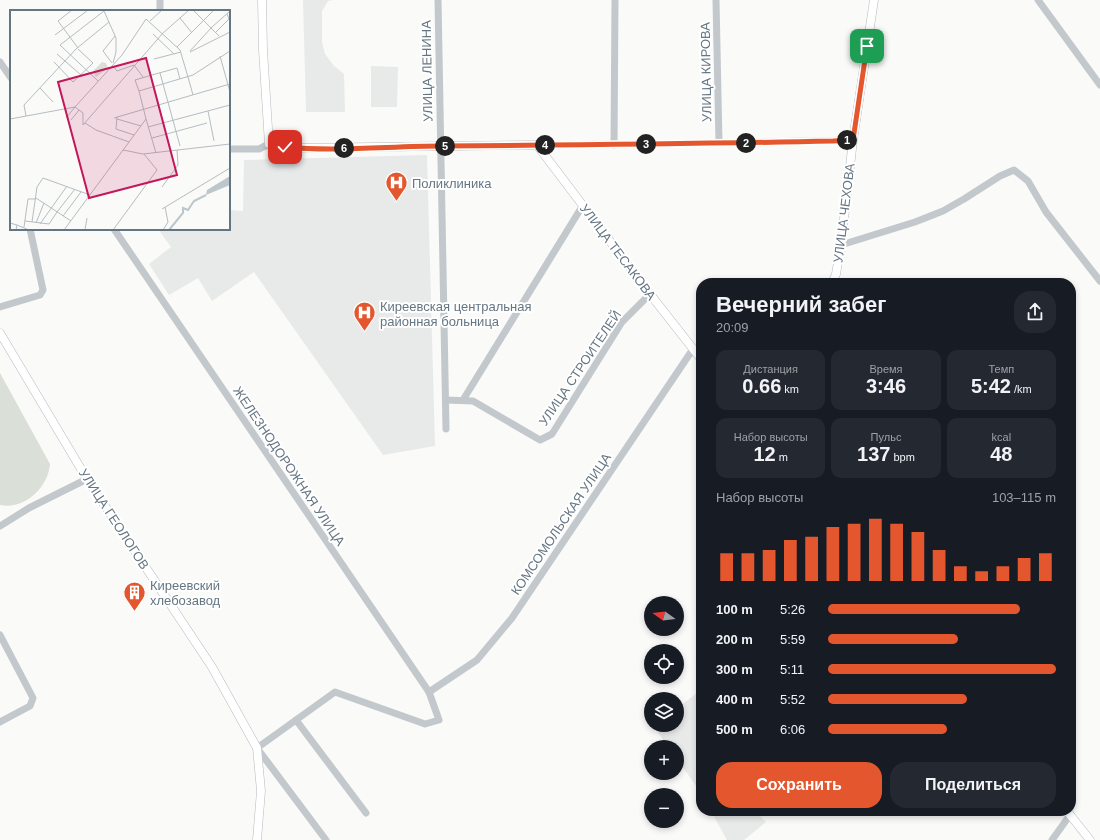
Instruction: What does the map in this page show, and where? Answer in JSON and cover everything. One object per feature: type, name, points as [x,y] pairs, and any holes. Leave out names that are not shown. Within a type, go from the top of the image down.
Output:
[{"type":"main road","points":[[262,0],[263,50],[269,144],[298,148],[537,145]]},
{"type":"main road","name":"УЛИЦА ЧЕХОВА","points":[[834,278],[841,245],[853,140],[874,0]]},
{"type":"main road","name":"УЛИЦА ТЕСАКОВА","points":[[537,145],[696,353]]},
{"type":"main road","name":"УЛИЦА ГЕОЛОГОВ","points":[[0,333],[87,479],[212,668],[257,748],[261,791],[257,840]]},
{"type":"main road","points":[[1070,816],[1090,840]]},
{"type":"street","name":"УЛИЦА ЛЕНИНА","points":[[438,0],[446,429]]},
{"type":"street","points":[[614,145],[615,0]]},
{"type":"street","name":"УЛИЦА КИРОВА","points":[[716,0],[719,143]]},
{"type":"street","points":[[1038,0],[1100,85]]},
{"type":"street","points":[[0,62],[10,77]]},
{"type":"street","points":[[537,145],[614,145],[853,140]]},
{"type":"street","points":[[230,149],[259,149],[269,144]]},
{"type":"street","points":[[841,245],[915,222],[943,211],[1000,176],[1014,170],[1028,181],[1046,212],[1100,281]]},
{"type":"street","points":[[463,400],[583,205]]},
{"type":"street","points":[[0,307],[40,295],[43,290],[30,230]]},
{"type":"street","name":"ЖЕЛЕЗНОДОРОЖНАЯ УЛИЦА","points":[[115,230],[429,692],[439,720],[425,724],[335,692],[296,720]]},
{"type":"street","name":"УЛИЦА СТРОИТЕЛЕЙ","points":[[446,400],[473,401],[540,440],[552,434],[622,322],[650,294]]},
{"type":"street","name":"КОМСОМОЛЬСКАЯ УЛИЦА","points":[[429,692],[477,660],[512,618],[693,349]]},
{"type":"street","points":[[0,526],[29,508],[87,479]]},
{"type":"street","points":[[0,635],[33,698],[30,706],[0,722]]},
{"type":"street","points":[[326,840],[257,748],[296,720],[366,813]]},
{"type":"street","points":[[1052,840],[1066,816]]},
{"type":"shaded area","points":[[303,0],[333,0],[328,1],[322,11],[322,42],[325,54],[334,66],[344,74],[345,112],[306,112]]},
{"type":"shaded area","points":[[371,66],[398,67],[397,107],[371,107]]},
{"type":"shaded area","name":"Киреевская центральная районная больница","points":[[427,155],[435,446],[383,455],[254,272],[212,301],[198,278],[169,295],[149,264],[171,247],[159,230],[230,230],[230,210],[243,211],[244,160]]},
{"type":"shaded area","points":[[0,373],[50,464],[45,481],[40,489],[26,501],[9,506],[0,505]]},
{"type":"shaded area","points":[[696,694],[696,786],[684,769],[684,740],[663,740],[658,732],[684,732],[684,703]]},
{"type":"shaded area","points":[[714,816],[760,816],[766,822],[744,840],[727,840]]},
{"type":"place","name":"Поликлиника","points":[[397,202]]},
{"type":"place","name":"Киреевская центральная районная больница","points":[[365,332]]},
{"type":"place","name":"Киреевский хлебозавод","points":[[135,612]]},
{"type":"route","points":[[285,147],[373,148],[853,140],[867,46]]}]
